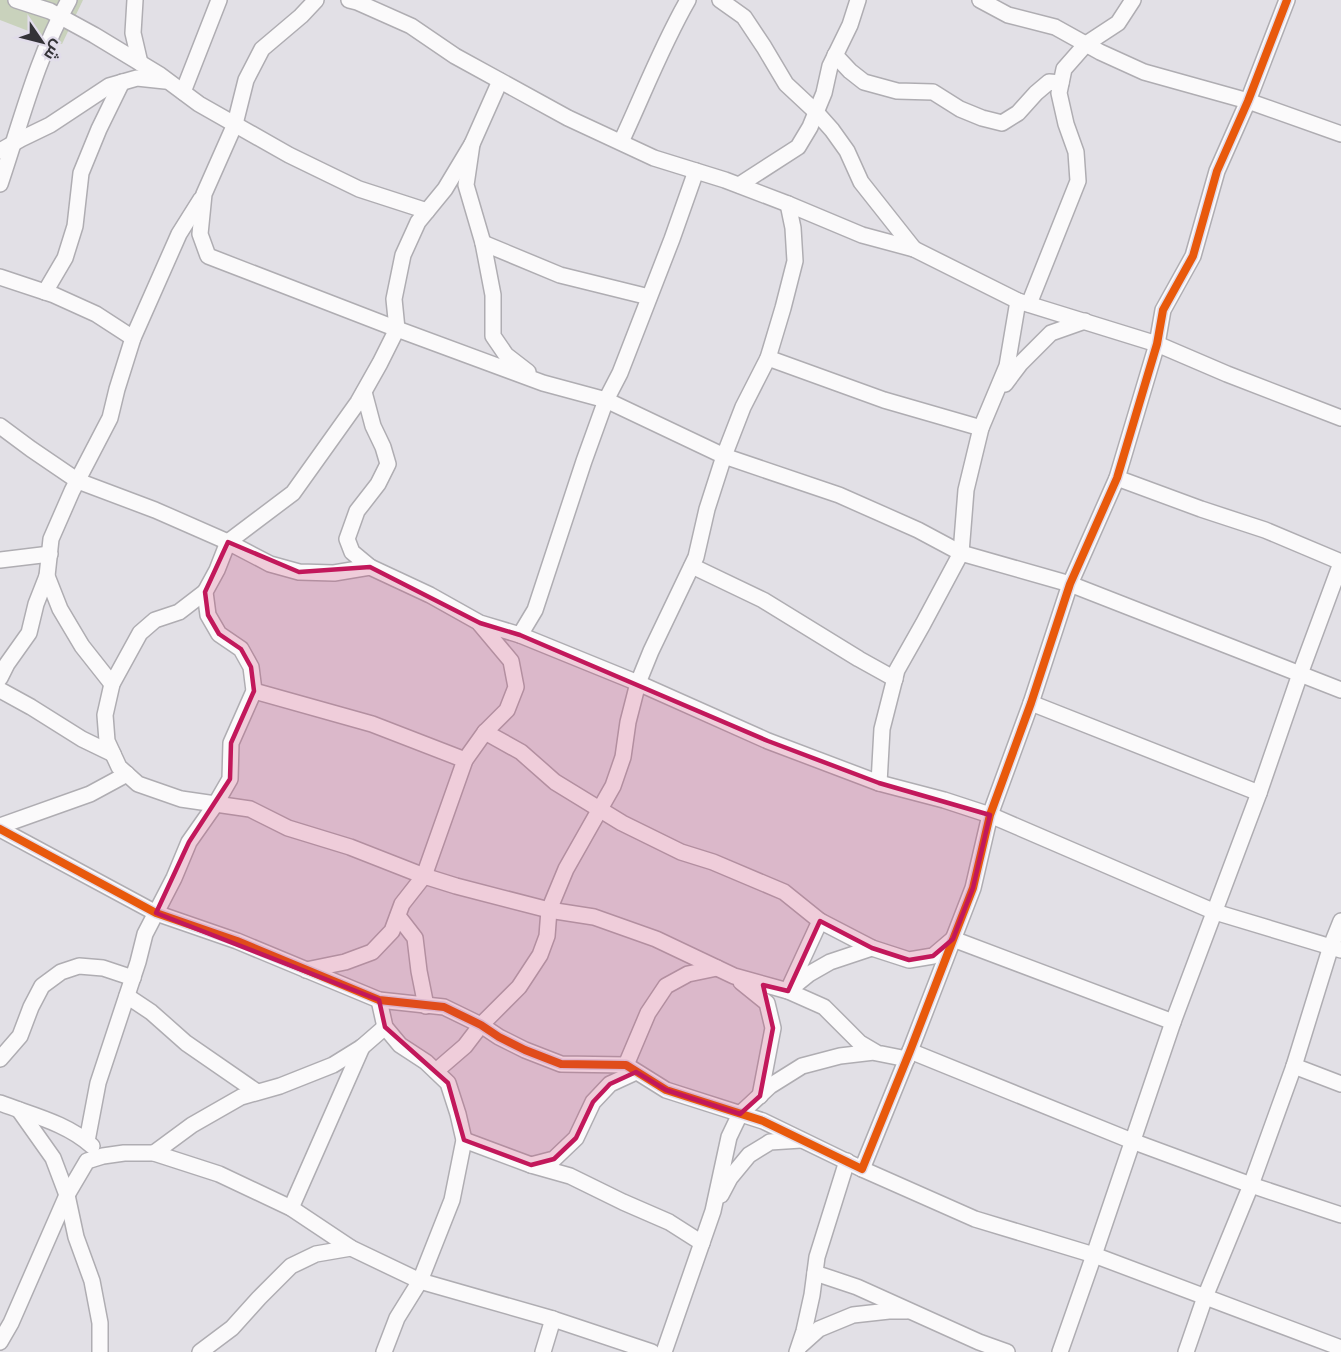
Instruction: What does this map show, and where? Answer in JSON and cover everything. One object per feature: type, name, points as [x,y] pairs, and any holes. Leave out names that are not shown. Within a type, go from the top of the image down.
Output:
[{"type":"street","points":[[16,0],[50,11],[94,35],[168,81],[199,104],[289,154],[360,189],[427,211]]},
{"type":"street","points":[[0,184],[40,65],[69,0]]},
{"type":"street","points":[[135,0],[133,33],[140,63]]},
{"type":"street","points":[[183,92],[219,0]]},
{"type":"street","points":[[0,678],[29,633],[36,604],[47,576],[51,539],[110,418],[133,338],[179,234],[204,194],[235,124],[246,80],[262,49],[316,0]]},
{"type":"street","points":[[621,142],[688,0]]},
{"type":"street","points":[[720,0],[744,17],[786,84],[832,130],[847,151],[861,182],[914,249]]},
{"type":"street","points":[[739,186],[798,147],[810,127],[824,93],[830,66],[850,25],[858,0]]},
{"type":"street","points":[[980,0],[1008,15],[1055,27],[1100,52],[1144,72],[1248,101],[1341,134]]},
{"type":"street","points":[[879,783],[882,729],[897,670],[961,553],[966,490],[981,428],[1007,366],[1024,303],[1078,181],[1076,152],[1066,124],[1059,93],[1064,69],[1086,44],[1118,23],[1133,0]]},
{"type":"street","points":[[862,1169],[973,888],[990,814],[1031,703],[1070,584],[1117,478],[1157,344],[1163,310],[1193,256],[1217,171],[1248,101],[1287,0]]},
{"type":"street","points":[[355,1],[411,26],[455,56],[568,118],[654,158],[788,204],[862,235],[914,249],[1024,303],[1157,344],[1341,418]]},
{"type":"street","points":[[835,55],[864,82],[897,91],[933,92],[960,109],[1002,123],[1018,113],[1049,82],[1060,83]]},
{"type":"street","points":[[0,151],[50,125],[109,86],[137,78],[168,81]]},
{"type":"street","points":[[500,81],[472,144],[445,189],[418,222],[403,255],[394,299],[397,329],[364,392],[293,492],[228,542],[218,570],[205,592],[179,612],[155,620],[140,633],[112,684],[105,715],[107,741],[119,767],[138,784],[181,799],[250,809],[288,828],[350,847],[424,876],[549,910],[594,917],[656,939],[734,976],[788,991],[824,1007],[860,1043],[874,1052]]},
{"type":"street","points":[[45,292],[65,258],[75,226],[81,173],[122,82]]},
{"type":"street","points":[[472,144],[466,185],[483,243],[493,295],[493,336],[506,355],[543,382]]},
{"type":"street","points":[[520,635],[535,610],[606,400],[620,373],[650,297],[696,171]]},
{"type":"street","points":[[204,194],[200,234],[208,256],[543,382],[606,400],[724,456],[839,495],[918,530],[961,553],[1070,584],[1341,690]]},
{"type":"street","points":[[436,1071],[465,1046],[481,1025],[519,987],[540,954],[547,936],[549,910],[566,869],[613,786],[622,757],[638,683],[696,557],[707,509],[724,456],[743,407],[768,358],[795,261],[793,228],[788,204]]},
{"type":"street","points":[[483,243],[560,274],[650,297]]},
{"type":"street","points":[[0,277],[45,292],[96,314],[133,338]]},
{"type":"street","points":[[993,399],[1020,364],[1051,333],[1085,321]]},
{"type":"street","points":[[768,358],[884,400],[981,428]]},
{"type":"street","points":[[364,392],[373,426],[388,464],[378,484],[357,511],[347,538],[351,552],[370,567],[430,595],[480,623],[520,635],[638,683],[768,741],[879,783],[990,814],[1215,912],[1336,948]]},
{"type":"street","points":[[0,426],[78,481],[155,510],[228,542],[270,564],[299,572],[334,573],[370,567]]},
{"type":"street","points":[[1060,1352],[1173,1022],[1260,793],[1300,674],[1341,563],[1265,530],[1117,478]]},
{"type":"street","points":[[0,560],[50,554]]},
{"type":"street","points":[[692,566],[763,600],[895,679]]},
{"type":"street","points":[[47,576],[65,618],[82,646],[112,684]]},
{"type":"street","points":[[87,1141],[98,1083],[145,934],[174,878],[189,842],[230,779],[231,743],[254,691],[251,667],[241,649],[219,634],[208,615],[205,592]]},
{"type":"street","points":[[306,970],[345,962],[372,952],[392,931],[402,904],[424,876],[465,760],[485,732],[507,710],[516,687],[511,661],[480,623]]},
{"type":"street","points":[[0,690],[82,739],[113,754]]},
{"type":"street","points":[[254,691],[372,724],[465,760]]},
{"type":"street","points":[[1031,703],[1260,793]]},
{"type":"street","points":[[485,732],[521,752],[555,782],[622,823],[681,852],[713,862],[784,892],[820,921],[872,948],[909,960],[933,956],[953,939]]},
{"type":"street","points":[[0,828],[90,794],[127,774]]},
{"type":"street","points":[[0,828],[156,913],[237,941],[379,1000],[444,1007],[481,1025],[507,1042],[561,1064],[631,1068],[666,1090],[764,1121],[862,1169],[975,1219],[1094,1255],[1341,1348]]},
{"type":"street","points":[[398,916],[415,938],[426,1006]]},
{"type":"street","points":[[788,991],[820,921]]},
{"type":"street","points":[[1186,1352],[1205,1297],[1251,1185],[1294,1066],[1336,948],[1341,921]]},
{"type":"street","points":[[953,939],[1173,1022]]},
{"type":"street","points":[[788,991],[809,974],[830,962],[872,948]]},
{"type":"street","points":[[0,1059],[20,1036],[42,986],[60,972],[80,966],[103,969],[133,978]]},
{"type":"street","points":[[531,1165],[554,1159],[576,1138],[593,1102],[610,1084],[631,1068],[648,1013],[666,986],[688,974],[717,968]]},
{"type":"street","points":[[734,976],[767,1003],[773,1028],[760,1095]]},
{"type":"street","points":[[127,996],[151,1012],[168,1029],[204,1057],[257,1092]]},
{"type":"street","points":[[379,1000],[385,1027],[400,1046],[426,1062],[448,1083],[464,1140],[452,1200],[420,1281],[397,1318],[384,1352]]},
{"type":"street","points":[[154,1154],[202,1119],[241,1096],[280,1086],[333,1065],[362,1047],[385,1027]]},
{"type":"street","points":[[291,1208],[362,1047]]},
{"type":"street","points":[[663,1352],[713,1211],[729,1137],[740,1114],[770,1086],[802,1066],[840,1056],[874,1052],[908,1055],[1251,1185],[1341,1215]]},
{"type":"street","points":[[1294,1066],[1341,1084]]},
{"type":"street","points":[[0,1103],[60,1126],[87,1141],[103,1156]]},
{"type":"street","points":[[19,1110],[52,1158],[67,1196],[76,1237],[92,1281],[100,1323],[100,1352]]},
{"type":"street","points":[[464,1140],[531,1165],[570,1176],[669,1222],[702,1243]]},
{"type":"street","points":[[713,1211],[730,1178],[749,1155],[770,1142],[805,1140]]},
{"type":"street","points":[[0,1342],[11,1323],[67,1196],[87,1161],[124,1153],[154,1154],[219,1174],[291,1208],[351,1248],[420,1281],[554,1319],[652,1352]]},
{"type":"street","points":[[797,1350],[812,1295],[817,1257],[847,1161]]},
{"type":"street","points":[[200,1352],[232,1328],[291,1266],[316,1254],[351,1248]]},
{"type":"street","points":[[815,1274],[857,1287],[1007,1352]]},
{"type":"street","points":[[797,1350],[819,1329],[853,1314],[915,1311]]},
{"type":"street","points":[[543,1352],[554,1319]]},
{"type":"highlighted area","points":[[228,542],[299,572],[370,567],[480,623],[520,635],[768,741],[879,783],[990,815],[973,888],[953,939],[933,956],[909,960],[872,948],[820,921],[788,991],[763,985],[773,1028],[760,1096],[740,1114],[666,1090],[636,1072],[610,1084],[593,1102],[576,1138],[554,1159],[531,1165],[464,1140],[448,1083],[385,1027],[379,1000],[156,913],[189,842],[230,779],[231,743],[254,691],[251,667],[241,649],[219,634],[208,615],[205,592]]},
{"type":"green space","points":[[0,0],[83,0],[62,44],[0,20]]},
{"type":"cycle path","points":[[0,829],[156,913],[237,941],[379,1000],[444,1007],[525,1050],[561,1064],[626,1065],[666,1090],[763,1121],[862,1169],[973,888],[990,815],[1031,703],[1070,584],[1117,478],[1157,344],[1163,310],[1193,256],[1217,171],[1248,101],[1287,0]]}]
